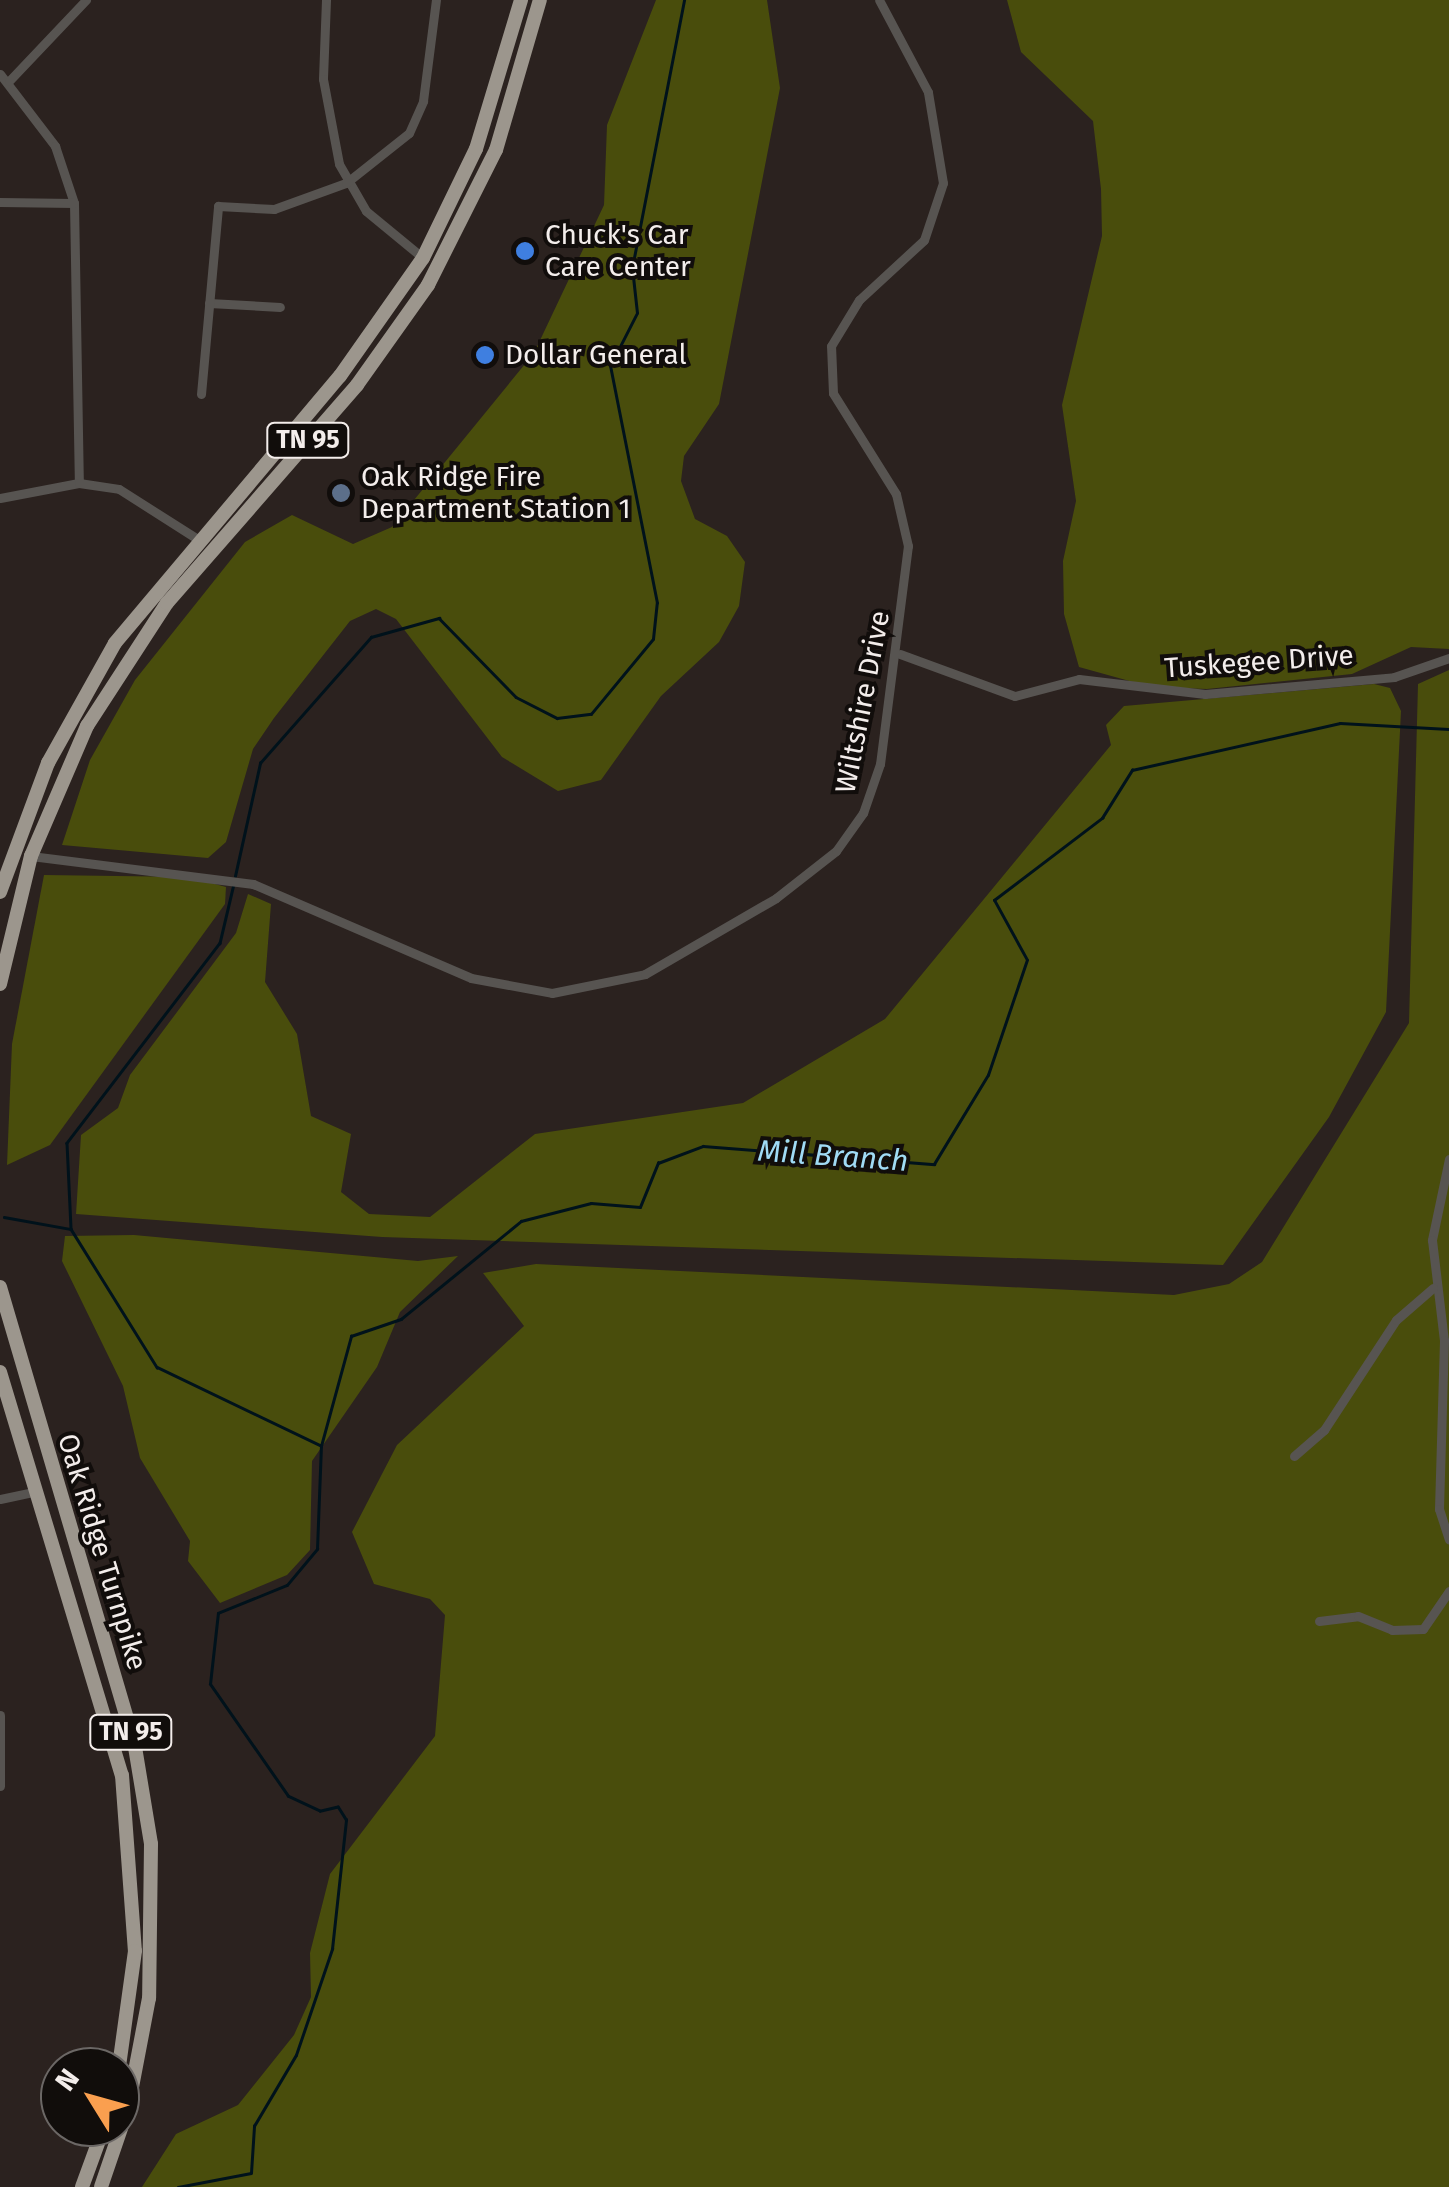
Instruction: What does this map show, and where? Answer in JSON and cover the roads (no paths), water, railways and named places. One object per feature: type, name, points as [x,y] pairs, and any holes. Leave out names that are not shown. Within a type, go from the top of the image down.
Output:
[{"type":"highway","name":"TN 95","points":[[0,892],[14,850],[86,688],[196,538],[362,348],[422,258],[476,148],[521,0]]},
{"type":"highway","name":"TN 95","points":[[0,984],[32,856],[87,726],[210,550],[368,371],[438,268],[496,150],[540,0]]},
{"type":"highway","points":[[422,258],[438,268]]},
{"type":"highway","points":[[275,449],[289,461]]},
{"type":"highway","points":[[196,538],[210,550]]},
{"type":"highway","points":[[14,850],[32,856]]},
{"type":"highway","name":"Oak Ridge Turnpike","points":[[0,1287],[55,1488],[134,1741],[151,1844],[148,1998],[128,2108],[101,2187]]},
{"type":"highway","name":"Oak Ridge Turnpike","points":[[0,1372],[114,1743],[130,1833],[135,1952],[122,2047]]},
{"type":"highway","points":[[37,1491],[55,1488]]},
{"type":"highway","points":[[82,2187],[97,2147]]},
{"type":"street","points":[[9,81],[86,0]]},
{"type":"street","points":[[326,0],[323,80],[346,182],[379,226],[422,258]]},
{"type":"street","points":[[201,394],[218,206],[274,208],[346,182],[420,115],[436,0]]},
{"type":"street","name":"Wiltshire Drive","points":[[32,856],[246,883],[506,988],[569,992],[630,980],[776,898],[844,841],[875,784],[900,654],[903,514],[840,407],[829,368],[844,317],[924,240],[941,200],[934,109],[879,0]]},
{"type":"street","points":[[0,74],[55,146],[74,203],[82,278],[79,483]]},
{"type":"street","points":[[0,202],[74,203]]},
{"type":"street","points":[[210,303],[280,306]]},
{"type":"street","points":[[0,498],[79,483],[142,498],[196,538]]},
{"type":"street","name":"Tuskegee Drive","points":[[900,654],[1015,696],[1079,679],[1206,694],[1394,677],[1449,658]]},
{"type":"street","points":[[1449,1159],[1433,1288],[1444,1340],[1439,1508],[1449,1538]]},
{"type":"street","points":[[1294,1456],[1324,1430],[1396,1320],[1433,1288]]},
{"type":"street","points":[[0,1499],[37,1491]]},
{"type":"street","points":[[1318,1621],[1358,1616],[1392,1630],[1423,1629],[1449,1591]]},
{"type":"street","points":[[0,1715],[0,1786]]},
{"type":"waterway","points":[[235,876],[260,763],[371,637],[439,618],[516,697],[557,718],[591,714],[653,639],[657,603],[610,366],[637,313],[632,268],[684,0]]},
{"type":"waterway","name":"Mill Branch","points":[[178,2187],[251,2173],[254,2126],[296,2055],[332,1949],[346,1820],[338,1807],[320,1811],[288,1796],[210,1684],[218,1613],[287,1585],[317,1549],[321,1446],[351,1336],[401,1319],[521,1221],[591,1203],[640,1207],[658,1163],[703,1146],[934,1164],[988,1075],[1027,960],[994,900],[1102,818],[1132,770],[1340,723],[1449,729]]},
{"type":"waterway","points":[[234,884],[220,943],[67,1143],[71,1229],[157,1367],[320,1445]]},
{"type":"waterway","points":[[4,1217],[71,1229]]},
{"type":"place","name":"Chuck's Car Care Center","points":[[525,251]]},
{"type":"place","name":"Dollar General","points":[[485,355]]},
{"type":"place","name":"Oak Ridge Fire Department Station 1","points":[[341,493]]}]
